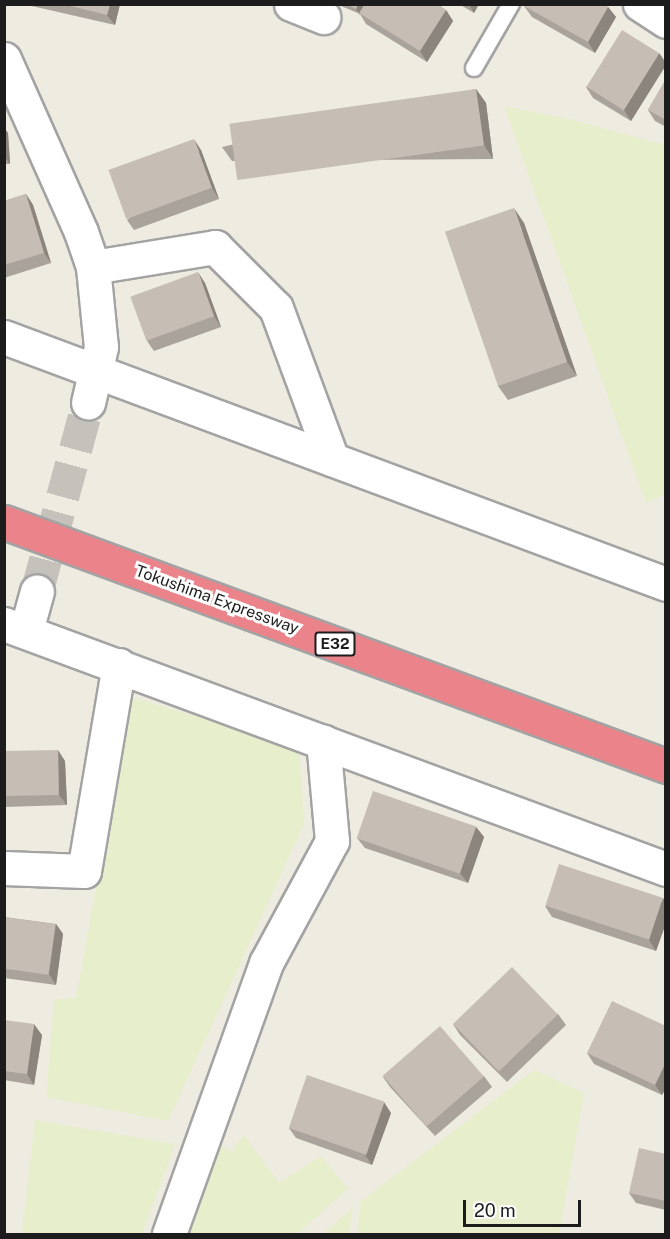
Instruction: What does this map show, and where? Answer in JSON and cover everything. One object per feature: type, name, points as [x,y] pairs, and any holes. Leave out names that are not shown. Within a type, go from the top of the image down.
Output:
[{"type":"highway","name":"Tokushima Expressway","points":[[4,522],[666,766]]},
{"type":"street","points":[[291,4],[323,17]]},
{"type":"street","points":[[640,4],[666,21]]},
{"type":"street","points":[[4,59],[81,232],[93,267],[101,347],[88,403]]},
{"type":"street","points":[[93,267],[215,247],[276,308],[332,459]]},
{"type":"street","points":[[4,338],[666,584]]},
{"type":"street","points":[[37,591],[15,627],[666,869]]},
{"type":"street","points":[[4,868],[84,872],[118,665]]},
{"type":"street","points":[[169,1234],[266,963],[332,841],[323,741]]},
{"type":"lane","points":[[474,68],[511,4]]},
{"type":"green space","points":[[504,106],[573,120],[665,145],[665,494],[646,503]]},
{"type":"green space","points":[[131,697],[299,747],[304,824],[168,1121],[46,1097],[54,1000],[76,998]]},
{"type":"green space","points":[[534,1070],[584,1093],[559,1234],[357,1234],[361,1201]]},
{"type":"green space","points":[[35,1120],[175,1144],[142,1234],[22,1234]]},
{"type":"green space","points":[[244,1135],[279,1183],[321,1156],[348,1189],[297,1234],[187,1234],[218,1142],[230,1152]]},
{"type":"green space","points":[[353,1207],[349,1234],[323,1234]]},
{"type":"building","points":[[62,4],[110,4],[107,15]]},
{"type":"building","points":[[346,4],[358,4],[356,9]]},
{"type":"building","points":[[365,4],[437,4],[446,10],[420,51],[359,13]]},
{"type":"building","points":[[525,4],[604,4],[608,7],[588,42],[524,6]]},
{"type":"building","points":[[622,30],[659,53],[624,110],[586,87]]},
{"type":"building","points":[[666,79],[666,120],[648,110]]},
{"type":"building","points":[[476,89],[484,145],[237,180],[229,124]]},
{"type":"building","points":[[194,139],[212,188],[126,219],[108,170]]},
{"type":"building","points":[[26,194],[44,253],[4,265],[4,201]]},
{"type":"building","points":[[514,208],[567,362],[498,386],[445,232]]},
{"type":"building","points":[[198,272],[214,316],[146,341],[130,297]]},
{"type":"building","points":[[58,750],[59,795],[5,796],[4,751]]},
{"type":"building","points":[[373,791],[476,826],[460,874],[357,838]]},
{"type":"building","points":[[559,864],[663,898],[649,940],[545,906]]},
{"type":"building","points":[[4,917],[55,924],[48,975],[4,969]]},
{"type":"building","points":[[512,967],[558,1014],[499,1071],[453,1024]]},
{"type":"building","points":[[612,1001],[666,1026],[666,1062],[655,1085],[587,1053]]},
{"type":"building","points":[[4,1020],[34,1024],[27,1074],[4,1071]]},
{"type":"building","points":[[440,1026],[484,1077],[427,1126],[383,1076]]},
{"type":"building","points":[[307,1075],[385,1102],[366,1155],[289,1128]]},
{"type":"building","points":[[639,1148],[666,1154],[666,1201],[629,1193]]},
{"type":"tunnel","points":[[37,591],[88,403]]}]
